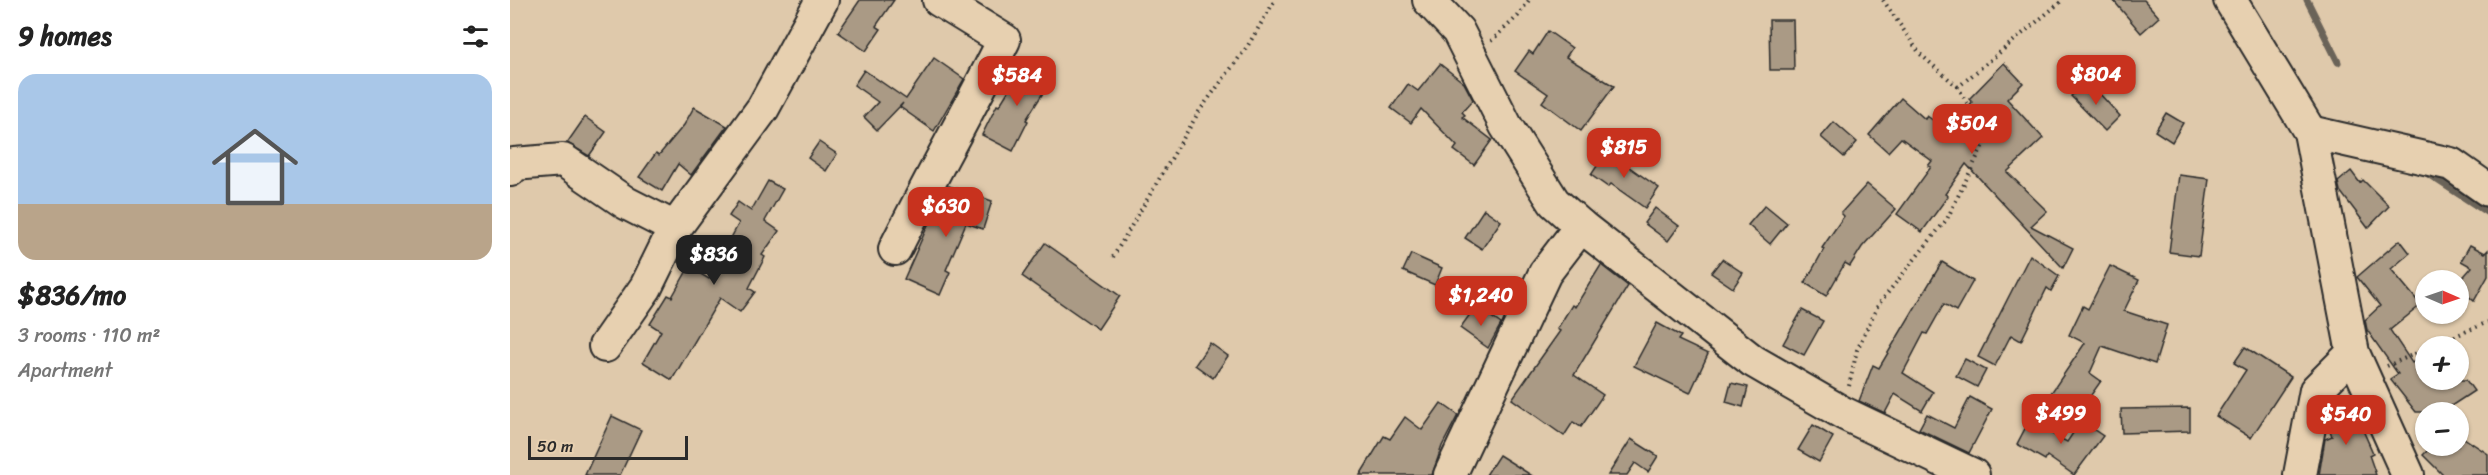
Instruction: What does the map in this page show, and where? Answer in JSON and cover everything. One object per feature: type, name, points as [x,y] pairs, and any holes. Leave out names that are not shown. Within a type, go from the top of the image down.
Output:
[{"type":"street","points":[[605,346],[646,287],[675,228],[764,108],[822,0]]},
{"type":"street","points":[[895,249],[936,166],[973,102],[1004,40],[939,0]]},
{"type":"street","points":[[1429,0],[1458,31],[1506,126],[1554,202],[1581,226],[1753,361],[1843,412],[1973,475]]},
{"type":"street","points":[[2230,0],[2310,132],[2359,364],[2408,475]]},
{"type":"street","points":[[2310,132],[2451,164],[2488,190]]},
{"type":"street","points":[[510,170],[514,164],[563,160],[626,203],[675,228]]},
{"type":"street","points":[[1450,475],[1545,273],[1581,226]]},
{"type":"street","points":[[2300,475],[2316,390],[2359,364]]},
{"type":"path","points":[[1113,258],[1200,110],[1247,47],[1275,0]]},
{"type":"path","points":[[1472,59],[1518,16],[1529,0]]},
{"type":"path","points":[[1843,412],[1857,350],[1878,305],[1947,219],[1983,145],[1976,119],[1958,87],[1920,54],[1883,0]]},
{"type":"path","points":[[1958,87],[2063,0]]},
{"type":"path","points":[[2455,336],[2488,322]]},
{"type":"path","points":[[2359,364],[2415,351]]},
{"type":"building","points":[[860,0],[894,0],[876,26],[881,29],[866,51],[838,32]]},
{"type":"building","points":[[2113,0],[2144,0],[2159,17],[2141,33]]},
{"type":"building","points":[[1769,20],[1793,20],[1794,70],[1770,70]]},
{"type":"building","points":[[1548,31],[1572,48],[1566,57],[1614,86],[1581,131],[1542,102],[1548,94],[1515,71],[1529,51],[1533,54]]},
{"type":"building","points":[[934,58],[964,79],[934,131],[900,107],[903,103],[877,130],[864,117],[878,102],[854,85],[864,70],[906,99]]},
{"type":"building","points":[[1027,61],[1053,77],[1026,120],[1028,121],[1013,151],[982,135],[997,105],[999,106]]},
{"type":"building","points":[[2004,63],[2023,83],[2007,99],[2043,138],[2007,172],[2047,211],[2031,226],[2073,248],[2063,268],[1966,164],[1945,194],[1948,196],[1922,232],[1897,214],[1931,167],[1928,166],[1932,161],[1901,138],[1888,152],[1869,135],[1901,98],[1925,119],[1927,116],[1951,133],[1972,102],[1969,99]]},
{"type":"building","points":[[1440,64],[1464,83],[1473,100],[1462,112],[1465,115],[1462,117],[1492,140],[1474,165],[1454,150],[1457,146],[1421,109],[1411,123],[1391,108],[1408,84],[1418,91]]},
{"type":"building","points":[[2088,81],[2120,116],[2105,131],[2071,96]]},
{"type":"building","points":[[694,107],[727,126],[691,175],[678,164],[662,191],[639,177],[656,153],[659,155],[684,125]]},
{"type":"building","points":[[2166,113],[2183,123],[2172,142],[2155,131]]},
{"type":"building","points":[[585,117],[606,132],[589,156],[567,143]]},
{"type":"building","points":[[1834,122],[1857,142],[1844,157],[1821,137]]},
{"type":"building","points":[[819,142],[837,154],[826,171],[808,158]]},
{"type":"building","points":[[1609,148],[1627,161],[1625,164],[1659,188],[1645,208],[1611,184],[1608,187],[1591,175]]},
{"type":"building","points":[[2351,171],[2360,183],[2363,180],[2389,206],[2368,228],[2340,191],[2338,182]]},
{"type":"building","points":[[2179,175],[2209,179],[2199,256],[2169,252]]},
{"type":"building","points":[[768,181],[783,189],[765,221],[779,231],[762,255],[765,257],[749,288],[755,292],[740,312],[720,298],[672,380],[643,362],[661,331],[650,324],[668,295],[672,297],[689,267],[709,279],[739,223],[729,216],[738,202],[751,211]]},
{"type":"building","points":[[1867,184],[1896,209],[1862,247],[1850,266],[1845,263],[1826,296],[1805,283],[1824,249],[1822,248],[1844,216],[1841,213]]},
{"type":"building","points":[[949,186],[992,201],[983,229],[966,223],[946,270],[950,272],[940,295],[904,279],[932,216],[938,219]]},
{"type":"building","points":[[1765,205],[1787,223],[1770,244],[1748,225]]},
{"type":"building","points":[[1655,208],[1679,226],[1668,241],[1644,223]]},
{"type":"building","points":[[1484,209],[1501,221],[1482,249],[1465,238]]},
{"type":"building","points":[[2400,240],[2410,253],[2391,269],[2415,298],[2415,310],[2390,330],[2412,363],[2415,361],[2415,390],[2469,390],[2469,384],[2474,391],[2457,402],[2415,402],[2415,411],[2390,379],[2398,374],[2367,330],[2365,320],[2380,306],[2357,277]]},
{"type":"building","points":[[1045,243],[1120,296],[1098,329],[1022,276]]},
{"type":"building","points":[[2470,245],[2485,253],[2488,250],[2488,276],[2474,301],[2469,297],[2469,270],[2472,267],[2461,261]]},
{"type":"building","points":[[1411,254],[1442,268],[1435,285],[1403,271]]},
{"type":"building","points":[[2030,255],[2059,276],[2051,291],[2047,288],[2021,341],[2011,335],[1995,366],[1978,357]]},
{"type":"building","points":[[1722,259],[1743,273],[1733,288],[1711,273]]},
{"type":"building","points":[[1942,262],[1973,281],[1956,311],[1944,304],[1927,334],[1924,333],[1903,373],[1933,392],[1922,411],[1895,394],[1885,413],[1859,401],[1873,365],[1879,368]]},
{"type":"building","points":[[1601,265],[1628,286],[1574,375],[1603,395],[1581,427],[1573,422],[1564,436],[1512,399],[1560,331],[1557,329],[1572,305],[1575,307]]},
{"type":"building","points":[[2110,266],[2139,280],[2124,311],[2167,325],[2155,364],[2102,346],[2090,373],[2101,381],[2079,412],[2051,393],[2085,343],[2069,335],[2083,306],[2088,309]]},
{"type":"building","points":[[1476,306],[1501,324],[1488,348],[1460,328]]},
{"type":"building","points":[[1802,310],[1823,321],[1804,355],[1783,344]]},
{"type":"building","points":[[1657,323],[1681,336],[1678,340],[1708,354],[1690,393],[1634,366]]},
{"type":"building","points":[[1210,343],[1228,356],[1213,378],[1195,365]]},
{"type":"building","points":[[2245,347],[2291,377],[2251,438],[2216,416],[2246,370],[2234,363]]},
{"type":"building","points":[[1965,359],[1986,370],[1977,387],[1956,376]]},
{"type":"building","points":[[1731,383],[1748,387],[1743,407],[1726,402]]},
{"type":"building","points":[[1970,397],[1992,409],[1969,453],[1919,429],[1927,414],[1954,428]]},
{"type":"building","points":[[2345,400],[2357,430],[2362,428],[2373,453],[2369,455],[2376,475],[2319,475],[2325,439],[2332,436],[2328,425],[2331,405]]},
{"type":"building","points":[[1441,403],[1458,415],[1442,446],[1432,475],[1360,475],[1384,436],[1390,439],[1405,417],[1422,430]]},
{"type":"building","points":[[2190,408],[2190,431],[2122,433],[2121,409]]},
{"type":"building","points":[[612,416],[641,430],[620,475],[585,475]]},
{"type":"building","points":[[2029,421],[2067,442],[2081,421],[2103,436],[2074,475],[2047,456],[2045,460],[2017,444]]},
{"type":"building","points":[[1813,425],[1833,437],[1819,462],[1798,450]]},
{"type":"building","points":[[1631,439],[1658,456],[1648,472],[1635,463],[1627,475],[1608,475]]},
{"type":"building","points":[[2469,441],[2488,454],[2488,475],[2443,475],[2424,456],[2469,456]]},
{"type":"building","points":[[1499,455],[1531,475],[1486,475]]},
{"type":"waterway","points":[[2307,0],[2338,62]]},
{"type":"waterway","points":[[2425,172],[2488,213]]}]
